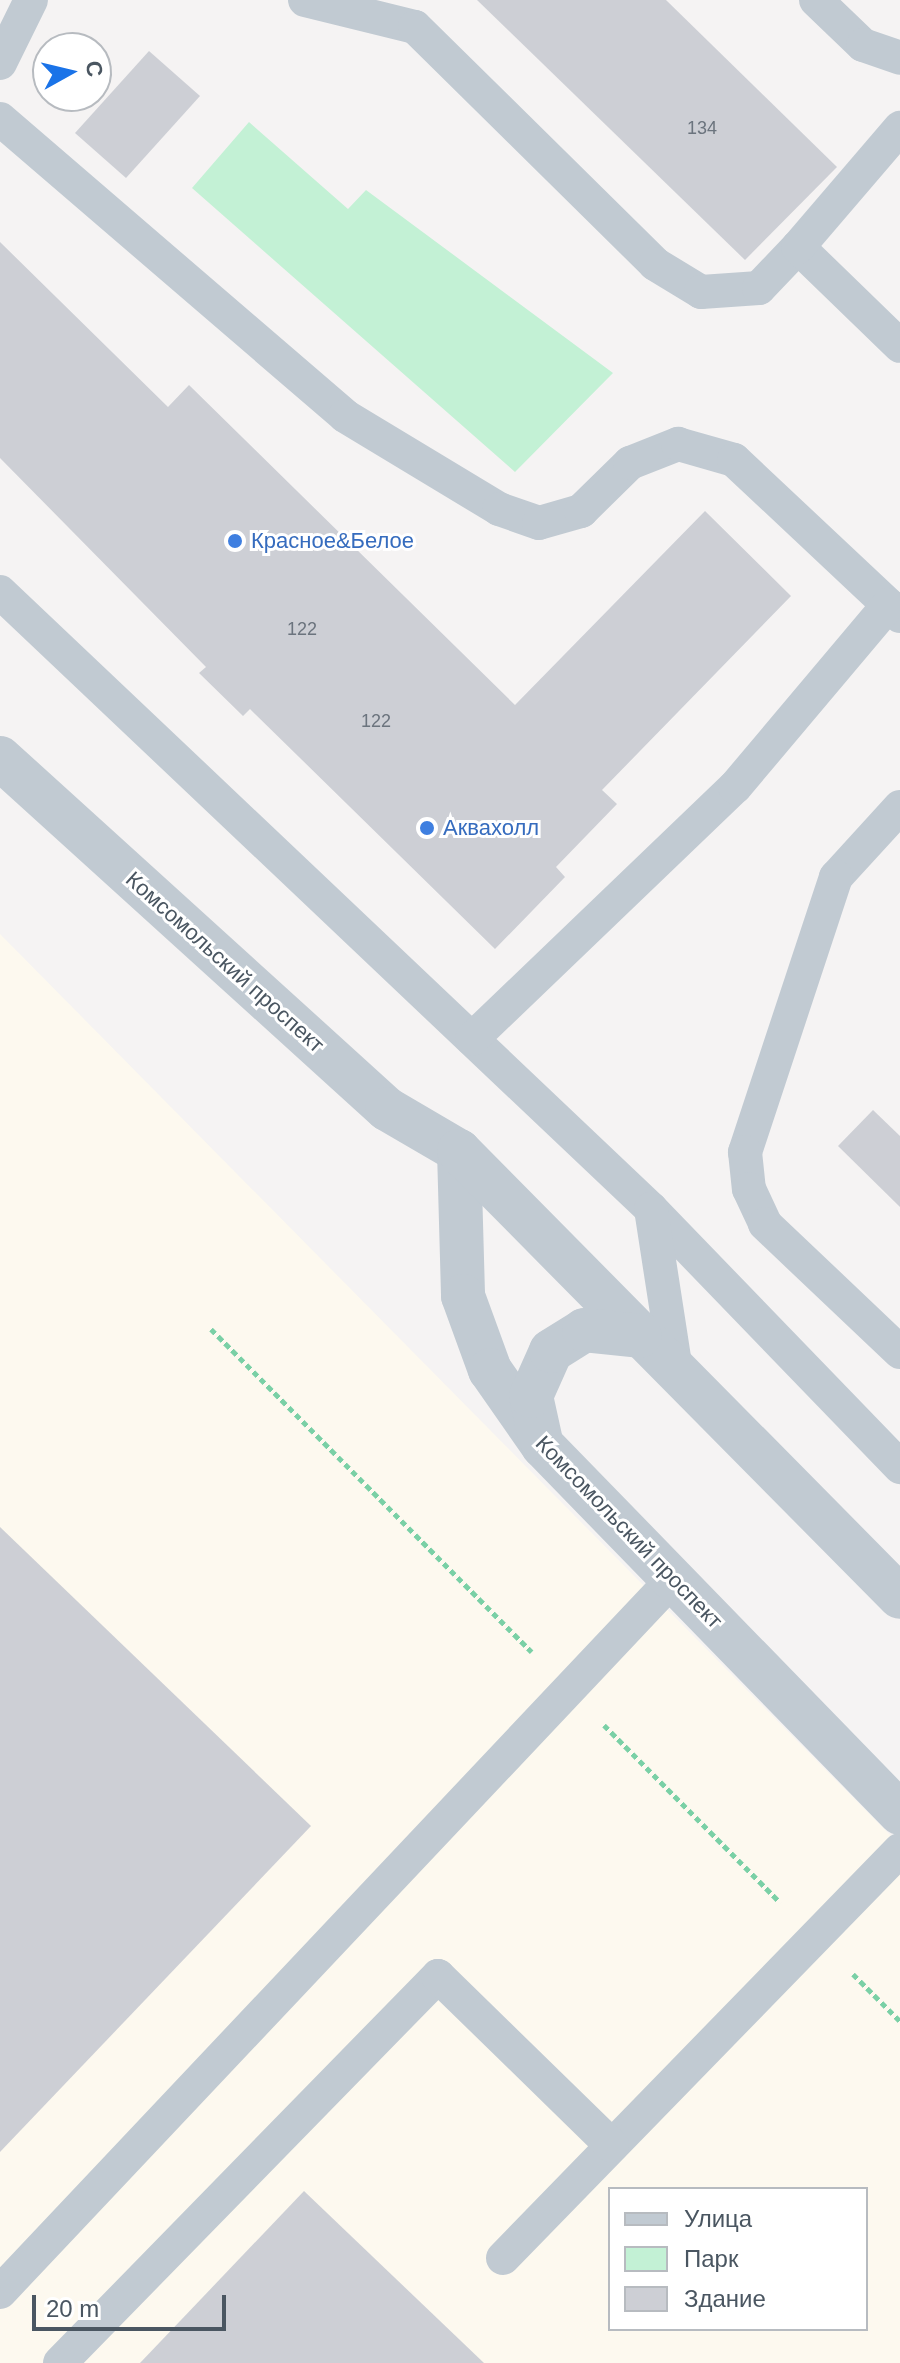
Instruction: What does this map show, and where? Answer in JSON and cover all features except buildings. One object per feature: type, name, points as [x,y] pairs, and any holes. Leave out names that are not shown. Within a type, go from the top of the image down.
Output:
[{"type":"street","name":"Комсомольский проспект","points":[[4,769],[387,1109],[459,1151],[900,1597]]},
{"type":"street","name":"Комсомольский проспект","points":[[459,1151],[463,1296],[490,1370],[543,1446],[900,1813]]},
{"type":"street","points":[[543,1446],[531,1396],[551,1351],[584,1330],[640,1336]]},
{"type":"lane","points":[[0,63],[31,0]]},
{"type":"lane","points":[[305,0],[415,27],[655,264],[701,292],[759,288],[900,128]]},
{"type":"lane","points":[[816,0],[863,45],[900,58]]},
{"type":"lane","points":[[0,119],[345,416],[499,509],[539,523],[581,511],[630,463],[678,444],[734,460],[894,610],[735,787],[472,1039]]},
{"type":"lane","points":[[798,247],[900,346]]},
{"type":"lane","points":[[0,592],[651,1209],[900,1467]]},
{"type":"lane","points":[[900,807],[836,877],[745,1152],[749,1189],[765,1224],[900,1352]]},
{"type":"lane","points":[[651,1209],[676,1370]]},
{"type":"lane","points":[[0,2292],[673,1579]]},
{"type":"lane","points":[[503,2258],[900,1850]]},
{"type":"lane","points":[[60,2363],[438,1976],[612,2146]]},
{"type":"shaded area","points":[[0,934],[900,1845],[900,2363],[0,2363]]},
{"type":"green space","points":[[249,122],[348,209],[366,190],[613,373],[515,472],[192,188]]},
{"type":"place","name":"Красное&Белое","points":[[235,541]]},
{"type":"place","name":"Аквахолл","points":[[427,828]]}]
